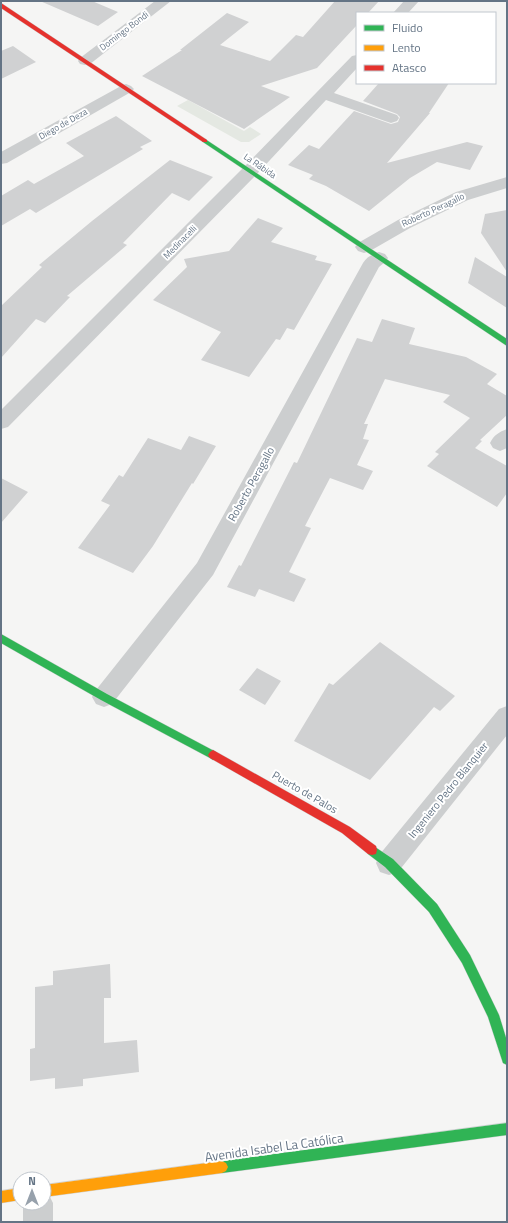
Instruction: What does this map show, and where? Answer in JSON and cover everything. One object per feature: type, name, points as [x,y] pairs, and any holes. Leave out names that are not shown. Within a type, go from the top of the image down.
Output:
[{"type":"street","name":"Domingo Bondi","points":[[84,61],[164,1]]},
{"type":"street","points":[[401,12],[412,1]]},
{"type":"street","name":"La Rábida","points":[[1,5],[507,343]]},
{"type":"street","name":"Medinacelli","points":[[1,422],[250,171],[356,60]]},
{"type":"street","name":"Diego de Deza","points":[[1,159],[126,88]]},
{"type":"street","points":[[323,94],[391,118]]},
{"type":"street","name":"Roberto Peragallo","points":[[104,697],[205,568],[372,263],[371,253],[404,224],[462,196],[507,182]]},
{"type":"street","name":"Puerto de Palos","points":[[1,638],[104,697],[276,789],[346,830],[389,863],[433,908],[466,959],[493,1015],[507,1059]]},
{"type":"street","name":"Ingeniero Pedro Blanquier","points":[[389,863],[507,717]]},
{"type":"street","name":"Avenida Isabel La Católica","points":[[52,1190],[507,1129]]},
{"type":"street","points":[[1,1197],[12,1195]]},
{"type":"street","points":[[38,1211],[38,1222]]},
{"type":"shaded area","points":[[188,100],[244,131],[250,127],[261,134],[249,142],[241,142],[177,106]]},
{"type":"building","points":[[40,1],[92,1],[118,12],[98,26]]},
{"type":"building","points":[[335,1],[379,1],[369,12],[356,12],[356,26],[317,68],[261,86],[290,97],[244,129],[142,76],[182,50],[180,50],[227,13],[249,22],[220,45],[270,61],[296,35],[303,37]]},
{"type":"building","points":[[13,46],[36,62],[1,79],[1,51]]},
{"type":"building","points":[[378,84],[448,84],[430,113],[387,163],[467,142],[483,146],[470,170],[437,162],[410,178],[369,211],[326,186],[309,179],[313,175],[288,165],[309,145],[319,149],[354,111],[391,124],[398,122],[400,117],[397,114],[363,101]]},
{"type":"building","points":[[116,116],[152,141],[140,147],[143,149],[36,213],[30,209],[1,226],[1,196],[28,180],[34,184],[84,156],[66,143]]},
{"type":"building","points":[[170,160],[213,177],[189,201],[172,193],[123,243],[127,245],[67,296],[70,297],[45,323],[36,319],[1,358],[1,306],[42,267],[39,265]]},
{"type":"building","points":[[507,210],[507,272],[481,233],[485,214]]},
{"type":"building","points":[[258,218],[283,228],[271,242],[317,256],[315,260],[332,264],[294,330],[287,328],[280,340],[276,339],[249,377],[201,360],[221,332],[153,300],[187,267],[184,259],[229,251]]},
{"type":"building","points":[[475,257],[507,277],[507,308],[468,283]]},
{"type":"building","points":[[382,319],[415,328],[409,344],[466,357],[497,374],[487,384],[507,396],[507,415],[480,440],[482,441],[475,448],[507,466],[507,493],[497,507],[427,466],[439,454],[435,452],[470,418],[443,402],[450,395],[385,379],[364,424],[368,424],[363,439],[369,440],[357,465],[373,471],[363,490],[330,478],[305,526],[311,528],[289,572],[306,579],[294,602],[259,589],[255,597],[227,587],[239,565],[241,566],[294,462],[297,463],[357,338],[372,342]]},
{"type":"building","points":[[189,436],[216,446],[153,546],[133,573],[78,548],[110,505],[101,501],[119,475],[123,477],[148,438],[181,450]]},
{"type":"building","points":[[1,478],[28,492],[1,523]]},
{"type":"building","points":[[380,642],[455,696],[440,711],[434,707],[370,780],[294,741],[329,683],[333,685]]},
{"type":"building","points":[[257,668],[281,681],[265,705],[239,690]]},
{"type":"building","points":[[110,964],[111,998],[104,998],[104,1043],[137,1040],[139,1072],[83,1079],[83,1086],[55,1089],[55,1078],[30,1081],[30,1049],[35,1048],[35,987],[53,985],[53,971]]},
{"type":"traffic: fast","points":[[205,141],[507,343]]},
{"type":"traffic: fast","points":[[1,638],[104,697],[213,755]]},
{"type":"traffic: fast","points":[[372,850],[389,863],[433,908],[466,959],[493,1015],[507,1059]]},
{"type":"traffic: fast","points":[[222,1167],[507,1129]]},
{"type":"traffic: slow","points":[[52,1190],[222,1167]]},
{"type":"traffic: slow","points":[[1,1197],[12,1195]]},
{"type":"traffic: jam","points":[[1,5],[205,141]]},
{"type":"traffic: jam","points":[[213,755],[346,830],[372,850]]}]
